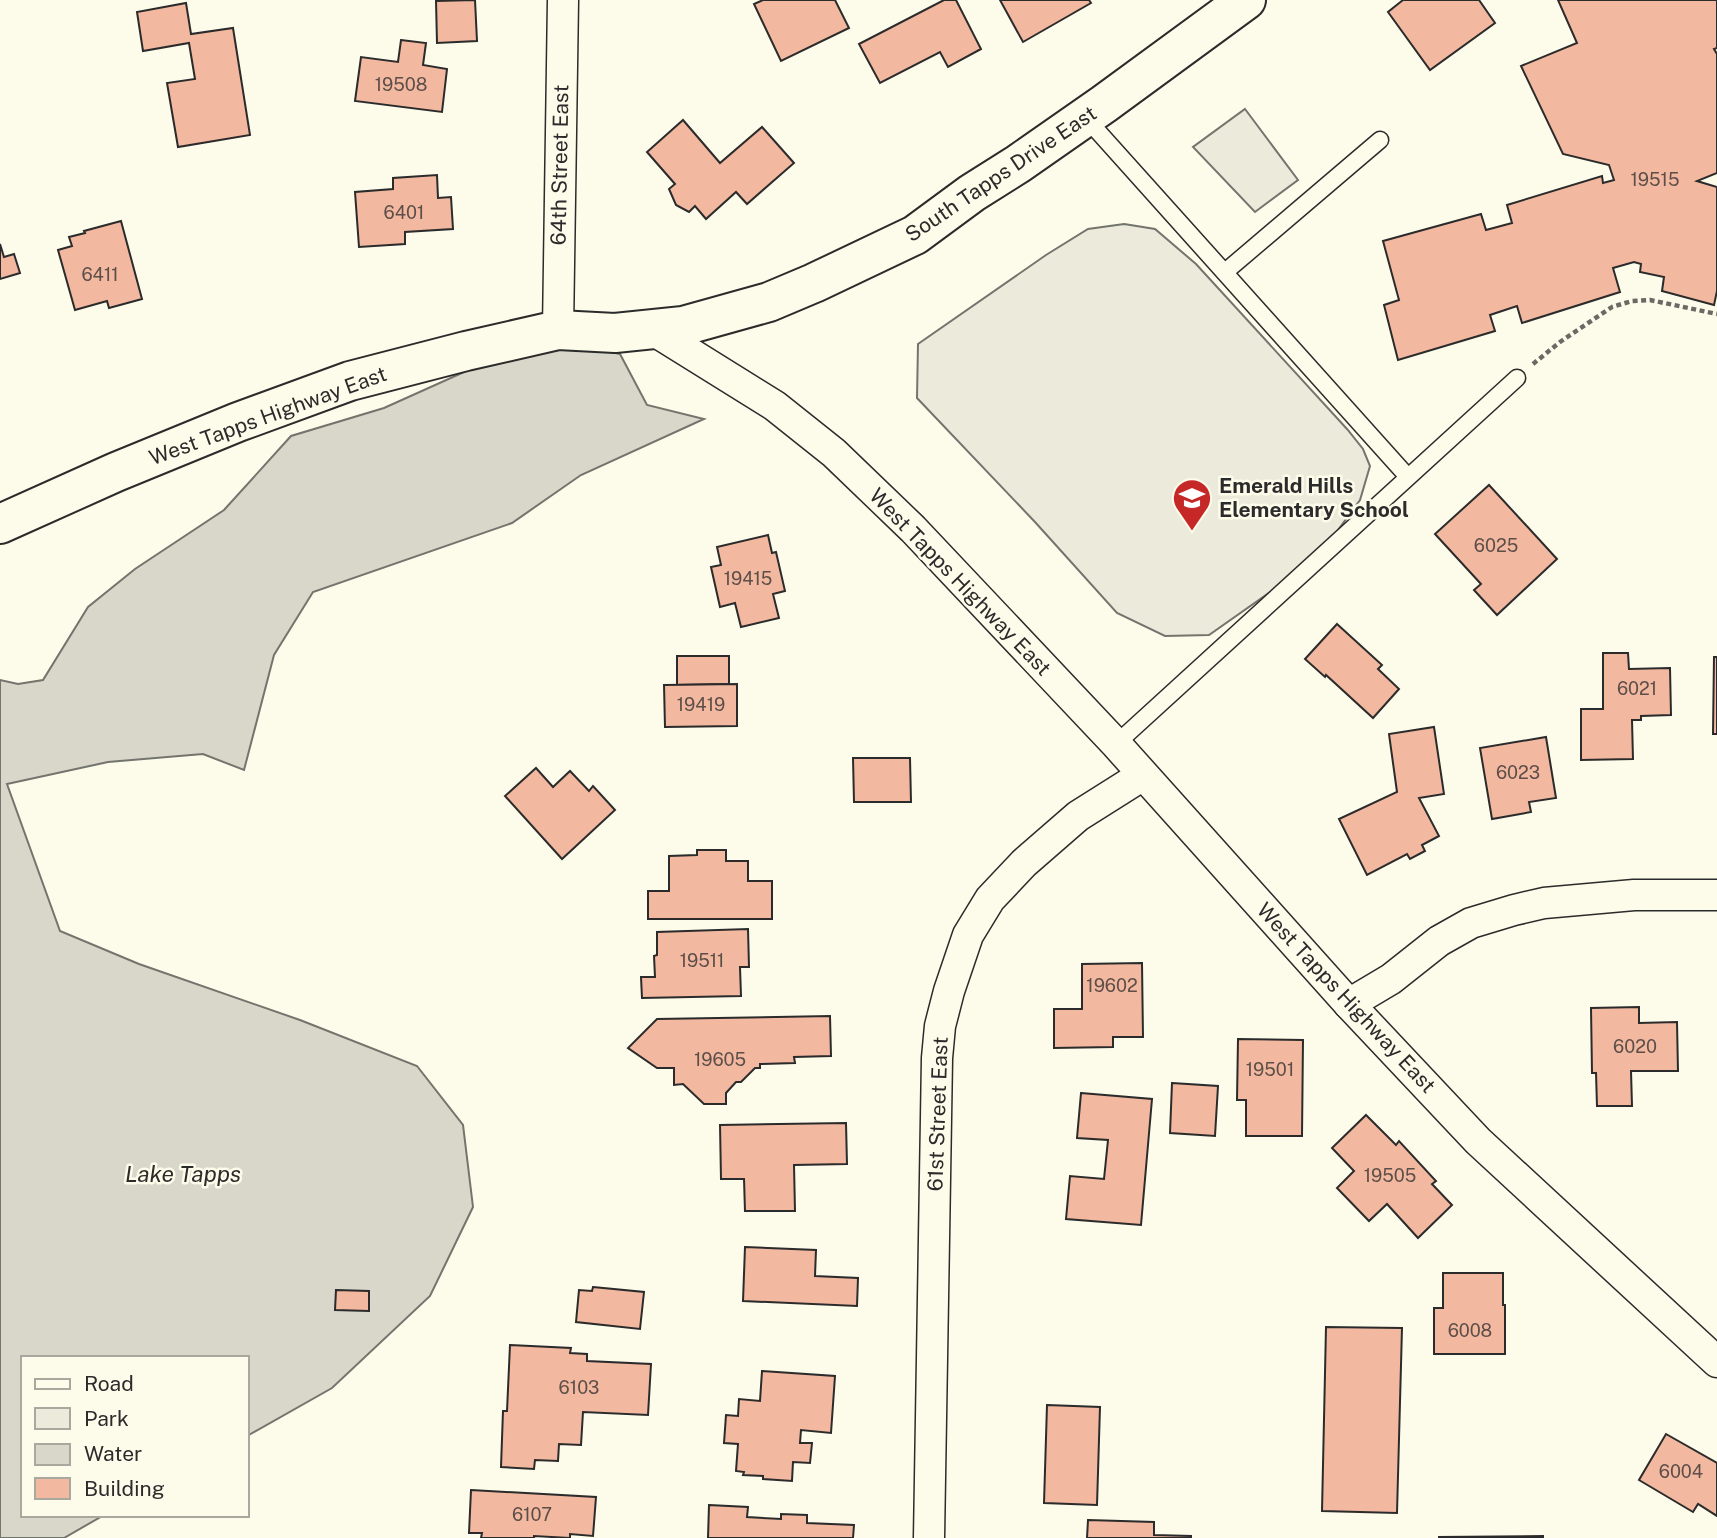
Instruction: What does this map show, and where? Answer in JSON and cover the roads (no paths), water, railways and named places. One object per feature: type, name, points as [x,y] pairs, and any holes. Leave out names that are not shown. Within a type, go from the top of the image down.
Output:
[{"type":"street","name":"64th Street East","points":[[558,330],[563,0]]},
{"type":"street","name":"South Tapps Drive East","points":[[653,330],[683,326],[769,302],[915,235],[1246,0]]},
{"type":"street","name":"West Tapps Highway East","points":[[0,524],[116,472],[350,381],[558,330],[615,333],[653,330],[775,406],[834,453],[913,529],[1116,744],[1349,1004],[1478,1141],[1717,1362]]},
{"type":"street","name":"61st Street East","points":[[929,1538],[937,1058],[940,1026],[949,992],[968,935],[990,899],[1024,863],[1078,816],[1143,775]]},
{"type":"street","points":[[1349,1004],[1391,979],[1439,941],[1471,923],[1514,910],[1544,904],[1634,895],[1717,895]]},
{"type":"lane","points":[[1084,117],[1408,477]]},
{"type":"lane","points":[[1225,272],[1380,140]]},
{"type":"lane","points":[[1116,744],[1517,379]]},
{"type":"water","name":"Lake Tapps","points":[[581,346],[620,354],[647,405],[704,419],[581,475],[512,523],[313,592],[274,655],[244,770],[203,754],[108,762],[7,784],[60,931],[139,964],[300,1020],[417,1066],[463,1125],[473,1207],[430,1296],[332,1388],[248,1435],[248,1356],[21,1356],[21,1517],[101,1517],[64,1538],[0,1538],[0,680],[18,684],[43,680],[88,607],[135,569],[224,510],[291,436],[384,408],[493,359]]},
{"type":"place","name":"Emerald Hills Elementary School","points":[[1192,532]]}]
